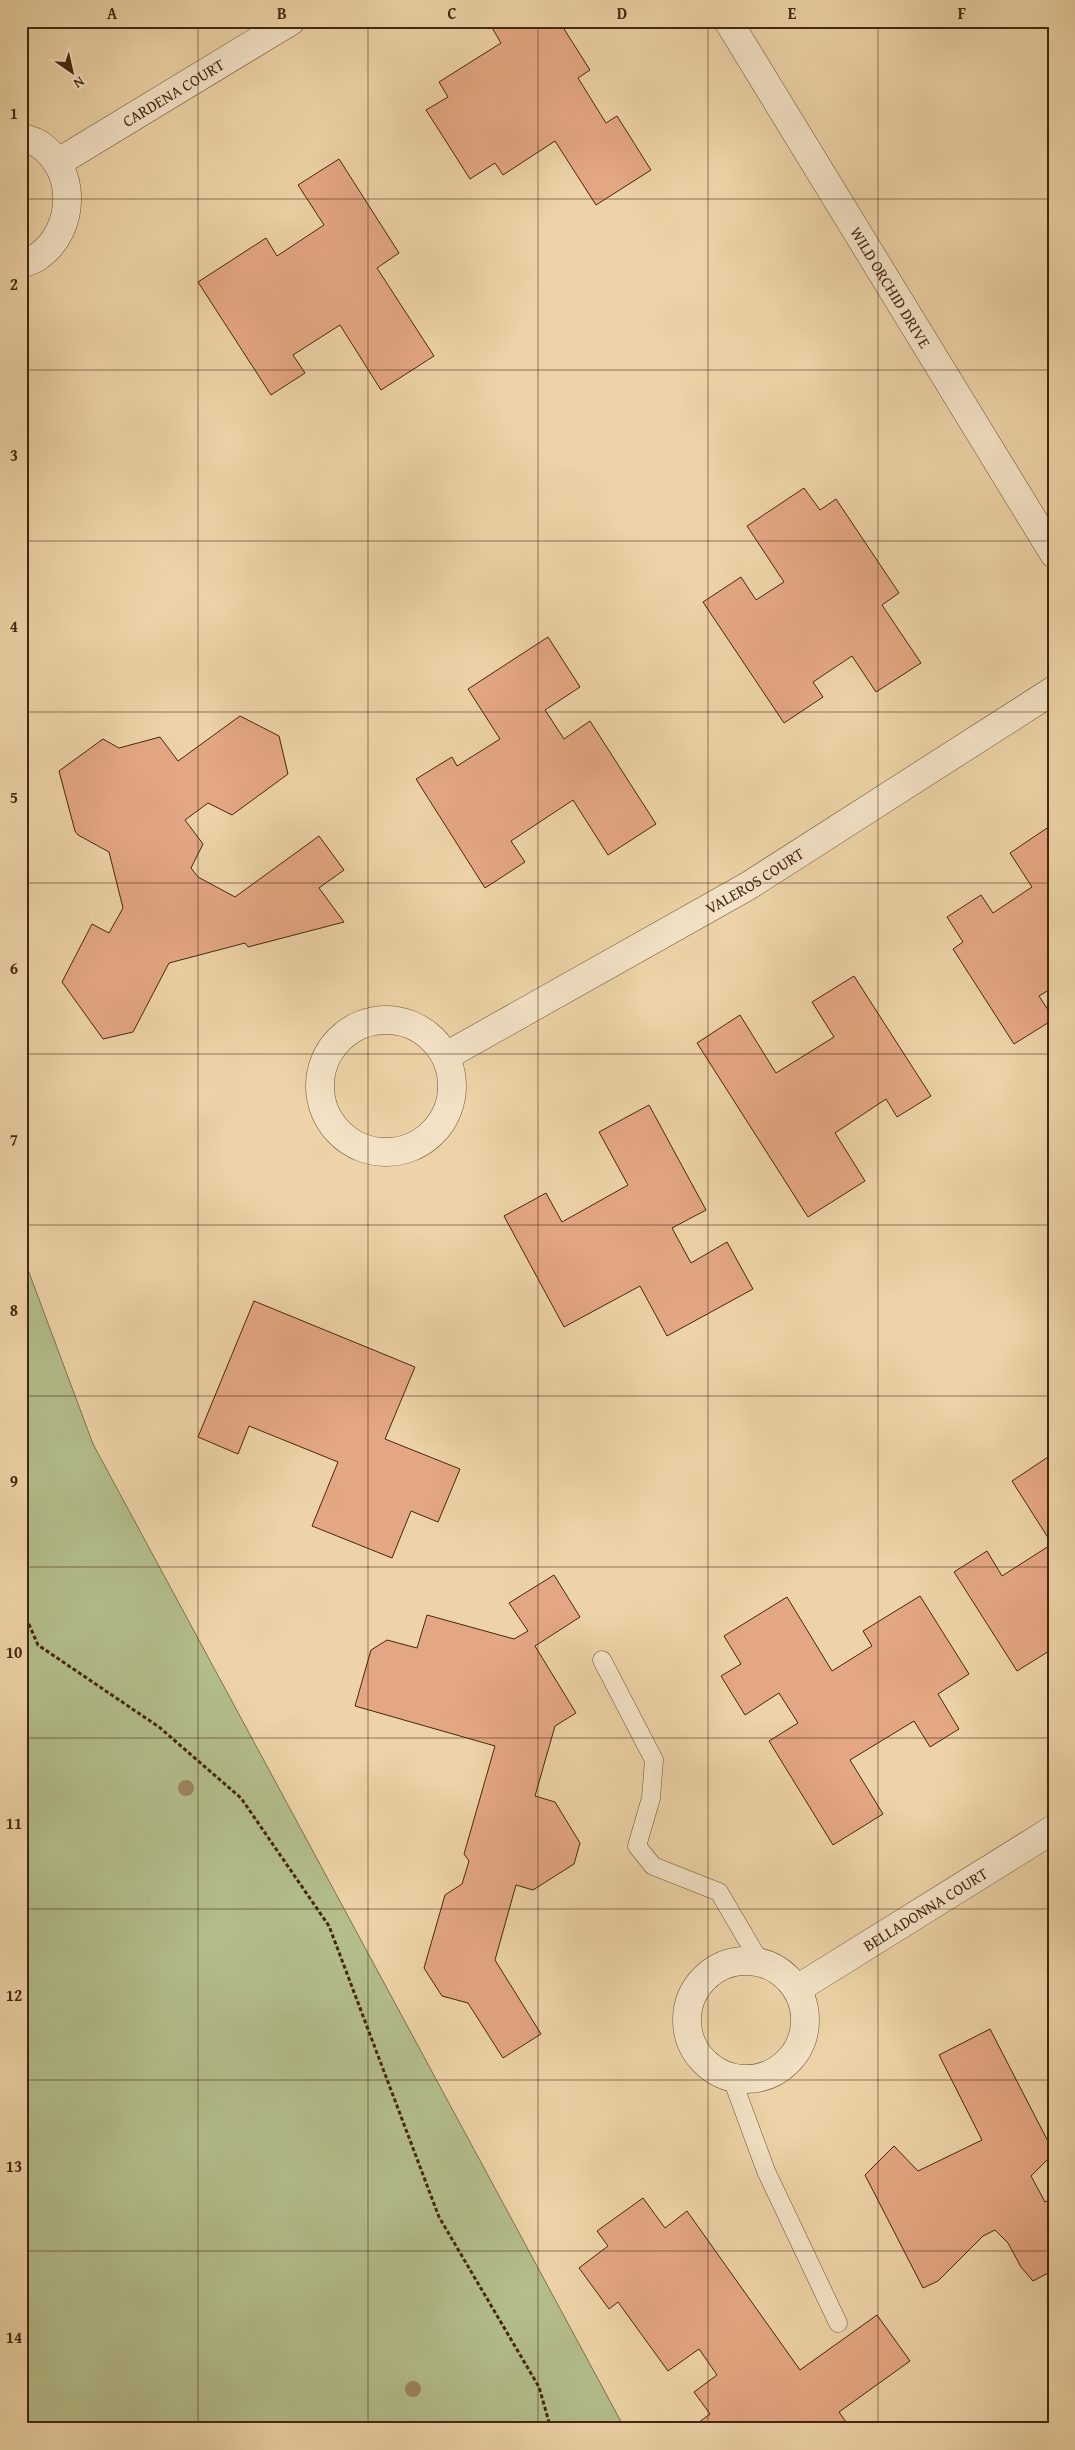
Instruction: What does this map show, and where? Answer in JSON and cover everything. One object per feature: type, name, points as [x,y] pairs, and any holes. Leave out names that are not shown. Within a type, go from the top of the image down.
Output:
[{"type":"street","name":"CARDENA COURT","points":[[58,163],[291,21]]},
{"type":"street","name":"WILD ORCHID DRIVE","points":[[728,21],[1054,554]]},
{"type":"street","points":[[21,137],[39,144],[58,163],[68,188],[67,214],[57,239],[38,257],[21,264]]},
{"type":"street","name":"VALEROS COURT","points":[[446,1056],[748,886],[1054,690]]},
{"type":"street","points":[[381,1019],[407,1022],[430,1035],[446,1056],[453,1081],[450,1106],[437,1129],[416,1145],[392,1152],[365,1149],[342,1137],[326,1116],[320,1091],[323,1065],[336,1042],[356,1026],[381,1019]]},
{"type":"street","name":"BELLADONNA COURT","points":[[797,1989],[1054,1829]]},
{"type":"street","points":[[737,1961],[760,1962],[782,1972],[797,1989],[805,2011],[804,2034],[794,2056],[777,2071],[755,2080],[732,2079],[710,2069],[694,2052],[686,2030],[687,2006],[697,1985],[714,1970],[737,1961]]},
{"type":"lane","points":[[602,1660],[654,1760],[651,1798],[637,1846],[653,1866],[719,1892],[760,1962]]},
{"type":"lane","points":[[732,2079],[766,2171],[838,2323]]},
{"type":"path","points":[[21,1606],[38,1644],[159,1726],[241,1798],[329,1926],[439,2217],[539,2388],[552,2429]]},
{"type":"green space","points":[[21,1251],[93,1444],[625,2429],[21,2429]]},
{"type":"building","points":[[498,21],[559,21],[590,70],[578,78],[606,123],[617,116],[651,170],[596,205],[555,141],[503,175],[495,163],[470,179],[426,110],[448,97],[439,82],[501,43],[491,26]]},
{"type":"building","points":[[339,159],[399,253],[377,268],[434,356],[381,390],[340,325],[293,355],[305,373],[271,395],[198,282],[266,238],[277,256],[324,225],[298,185]]},
{"type":"building","points":[[804,488],[820,510],[836,499],[899,593],[882,605],[921,663],[876,692],[852,656],[813,682],[823,697],[784,723],[703,602],[741,577],[756,600],[784,582],[747,526]]},
{"type":"building","points":[[548,637],[580,687],[545,710],[564,739],[590,721],[656,824],[608,855],[573,800],[511,841],[525,862],[485,888],[416,779],[452,757],[457,766],[500,739],[468,689]]},
{"type":"building","points":[[240,716],[279,736],[288,774],[232,815],[208,803],[185,820],[203,844],[191,868],[198,877],[235,897],[319,836],[344,870],[319,888],[344,922],[248,947],[245,943],[169,963],[133,1032],[103,1039],[62,982],[92,924],[109,933],[123,908],[109,852],[78,835],[75,831],[59,771],[103,739],[119,748],[160,737],[178,761]]},
{"type":"building","points":[[1053,824],[1054,987],[1039,996],[1054,1019],[1014,1044],[953,949],[963,942],[947,917],[981,895],[993,913],[1032,887],[1010,853]]},
{"type":"building","points":[[854,976],[931,1096],[897,1117],[886,1099],[835,1133],[865,1181],[808,1217],[697,1043],[740,1015],[776,1073],[834,1037],[812,1002]]},
{"type":"building","points":[[649,1105],[706,1210],[672,1228],[691,1263],[727,1242],[753,1289],[667,1336],[640,1286],[564,1327],[504,1216],[546,1193],[562,1222],[628,1185],[599,1132]]},
{"type":"building","points":[[254,1301],[415,1367],[385,1439],[460,1469],[438,1522],[411,1511],[392,1558],[312,1526],[338,1462],[249,1426],[238,1454],[198,1437]]},
{"type":"building","points":[[1054,1453],[1054,1648],[1017,1671],[954,1572],[987,1551],[1002,1576],[1052,1544],[1012,1481]]},
{"type":"building","points":[[554,1575],[580,1617],[535,1646],[576,1713],[555,1726],[535,1796],[555,1802],[580,1843],[574,1864],[533,1890],[516,1885],[495,1960],[541,2034],[503,2058],[468,2003],[442,1996],[424,1968],[445,1895],[462,1884],[469,1861],[464,1854],[495,1746],[355,1706],[371,1650],[387,1640],[417,1648],[427,1615],[514,1639],[528,1631],[509,1603]]},
{"type":"building","points":[[920,1596],[969,1674],[938,1694],[959,1729],[930,1747],[914,1721],[850,1760],[883,1814],[833,1845],[769,1741],[798,1723],[779,1693],[745,1715],[721,1676],[741,1664],[724,1636],[787,1597],[832,1671],[872,1646],[863,1631]]},
{"type":"building","points":[[1054,1966],[1054,1980],[1047,1970]]},
{"type":"building","points":[[990,2029],[1054,2153],[1031,2176],[1045,2202],[1054,2198],[1054,2270],[1033,2281],[1021,2267],[1008,2243],[995,2230],[983,2236],[938,2281],[923,2288],[865,2175],[894,2146],[918,2171],[982,2140],[939,2055]]},
{"type":"building","points":[[643,2198],[665,2228],[687,2211],[800,2370],[877,2315],[910,2361],[839,2412],[851,2429],[690,2429],[710,2414],[694,2392],[717,2375],[699,2349],[668,2371],[618,2302],[609,2309],[579,2268],[608,2246],[597,2231]]}]
